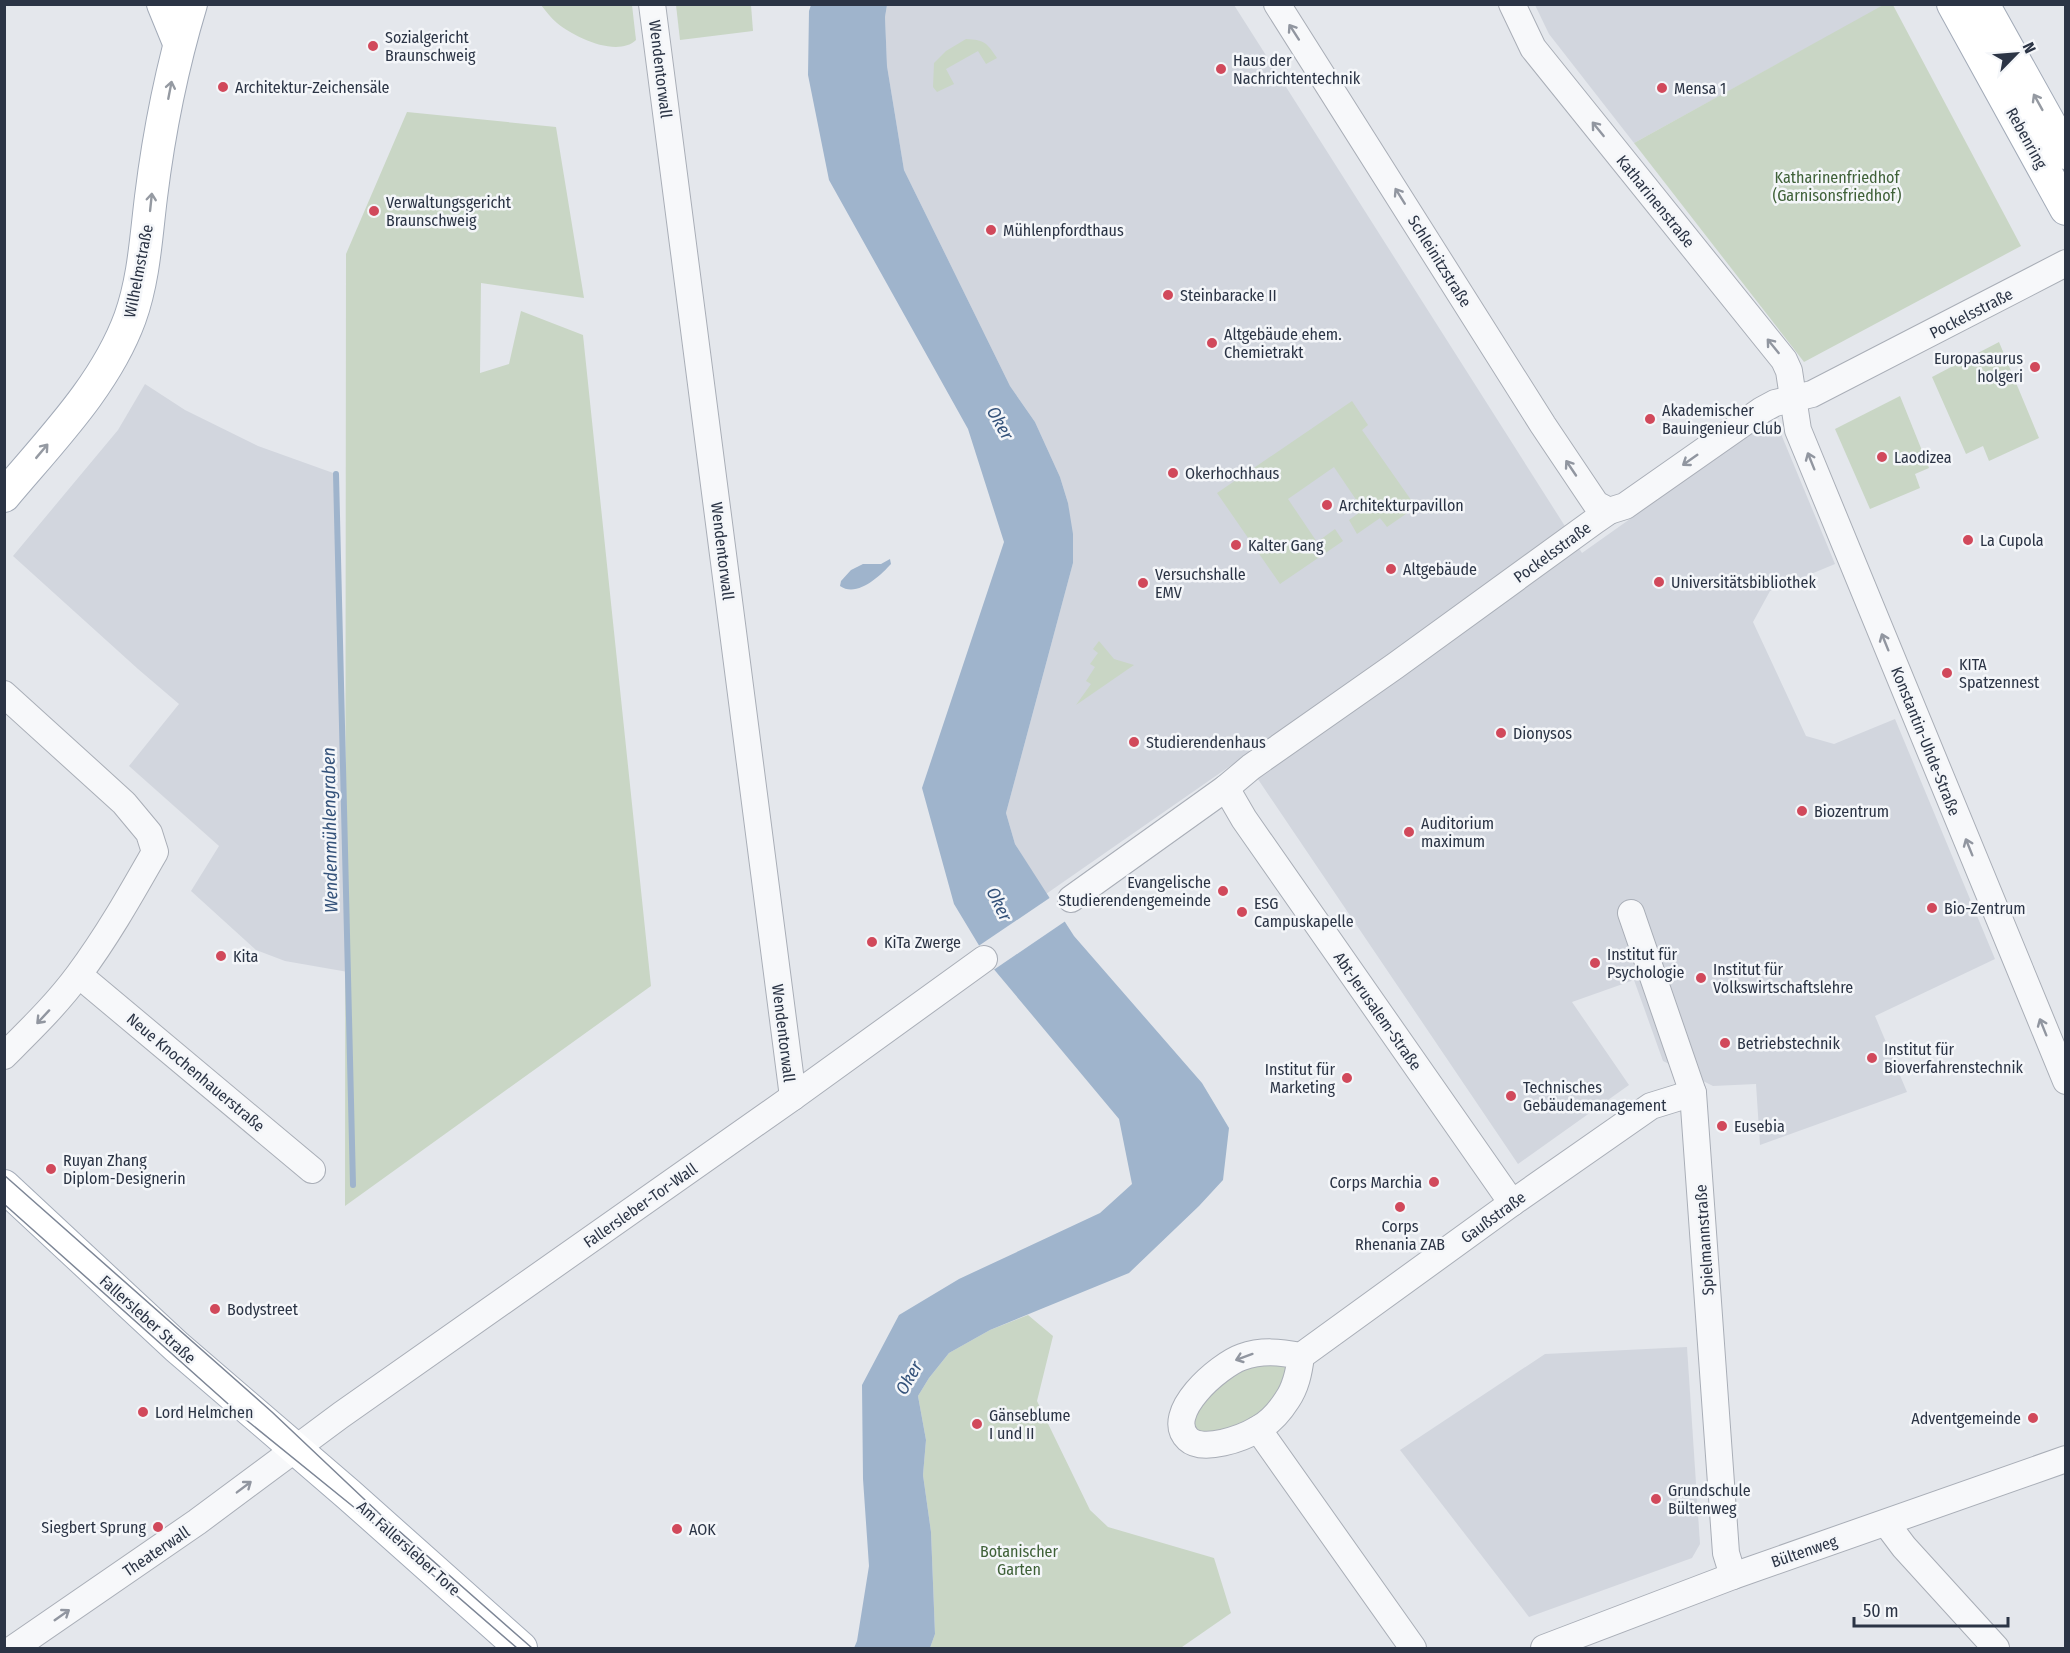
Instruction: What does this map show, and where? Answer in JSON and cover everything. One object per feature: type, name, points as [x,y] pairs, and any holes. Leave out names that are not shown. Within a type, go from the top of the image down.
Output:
[{"type":"main road","points":[[164,4],[179,43]]},
{"type":"main road","name":"Wilhelmstraße","points":[[4,496],[97,381],[118,346],[130,317],[138,288],[158,153],[179,43],[191,4]]},
{"type":"main road","name":"Rebenring","points":[[1953,4],[2066,209]]},
{"type":"main road","name":"Rebenring","points":[[1983,4],[2066,153]]},
{"type":"main road","name":"Fallersleber Straße","points":[[4,1186],[177,1347],[296,1449]]},
{"type":"main road","name":"Am Fallersleber Tore","points":[[296,1449],[522,1648]]},
{"type":"street","name":"Wendentorwall","points":[[652,4],[793,1097]]},
{"type":"street","name":"Schleinitzstraße","points":[[1277,4],[1543,425],[1596,504],[1609,511]]},
{"type":"street","name":"Katharinenstraße","points":[[1512,4],[1533,48],[1784,360],[1789,371],[1794,399]]},
{"type":"street","name":"Pockelsstraße","points":[[1071,898],[1226,788],[1251,766],[1395,666],[1609,511],[1625,506],[1762,410],[1775,403],[1812,394],[2066,263]]},
{"type":"street","name":"Konstantin-Uhde-Straße","points":[[1794,399],[1798,430],[2066,1081]]},
{"type":"street","points":[[4,694],[124,803],[149,833],[155,852],[119,915],[79,975],[44,1016],[4,1056]]},
{"type":"street","name":"Abt-Jerusalem-Straße","points":[[1226,788],[1244,819],[1512,1203]]},
{"type":"street","name":"Spielmannstraße","points":[[1631,913],[1693,1093],[1726,1553],[1733,1576]]},
{"type":"street","name":"Fallersleber-Tor-Wall","points":[[296,1449],[350,1408],[793,1097],[984,959]]},
{"type":"street","name":"Neue Knochenhauerstraße","points":[[79,975],[312,1170]]},
{"type":"street","name":"Gaußstraße","points":[[1301,1356],[1512,1203],[1651,1106],[1693,1093]]},
{"type":"street","points":[[1272,1352],[1301,1356],[1294,1387],[1287,1401],[1269,1421],[1258,1429],[1223,1443],[1202,1445],[1188,1439],[1184,1432],[1183,1417],[1186,1407],[1203,1384],[1216,1372],[1239,1358],[1272,1352]]},
{"type":"street","points":[[1258,1429],[1413,1648]]},
{"type":"street","name":"Theaterwall","points":[[14,1648],[197,1522],[296,1449]]},
{"type":"street","name":"Bültenweg","points":[[1544,1648],[1733,1576],[2066,1460]]},
{"type":"street","points":[[1886,1523],[1904,1547],[1996,1648]]},
{"type":"shaded area","points":[[887,5],[1234,5],[1582,553],[1774,417],[1835,564],[1770,591],[1753,622],[1806,736],[1834,744],[1895,719],[1995,959],[1875,1016],[1907,1092],[1760,1145],[1756,1084],[1713,1086],[1663,1061],[1634,980],[1572,1002],[1629,1085],[1518,1164],[1243,757],[1046,894],[1015,844],[1006,813],[1073,563],[1068,503],[1060,477],[1035,422],[1010,386],[904,170],[887,66],[885,17]]},
{"type":"shaded area","name":"Mensa 1","points":[[1535,5],[1885,5],[1634,143],[1549,34]]},
{"type":"shaded area","points":[[145,384],[185,410],[258,446],[336,474],[348,972],[285,961],[256,950],[191,891],[219,846],[129,766],[179,704],[13,556],[118,430]]},
{"type":"shaded area","points":[[1687,1347],[1700,1544],[1692,1558],[1529,1617],[1400,1450],[1545,1354]]},
{"type":"green space","name":"Katharinenfriedhof (Garnisonsfriedhof)","points":[[1885,4],[1893,5],[2021,246],[1804,362],[1634,143]]},
{"type":"green space","points":[[541,5],[632,5],[636,40],[618,47],[596,44],[564,28]]},
{"type":"green space","points":[[676,5],[751,5],[753,31],[680,40]]},
{"type":"green space","points":[[966,39],[985,43],[997,58],[986,64],[978,51],[946,69],[954,84],[937,92],[933,87],[934,63],[946,51]]},
{"type":"green space","points":[[407,112],[556,127],[584,298],[481,283],[480,373],[509,364],[521,311],[583,335],[651,986],[345,1206],[346,254]]},
{"type":"green space","points":[[1999,342],[2039,438],[1989,461],[1983,446],[1966,454],[1932,377]]},
{"type":"green space","points":[[1900,396],[1929,468],[1915,474],[1920,488],[1870,509],[1835,429]]},
{"type":"green space","points":[[1352,401],[1368,425],[1362,430],[1416,507],[1387,527],[1380,518],[1357,534],[1349,520],[1363,510],[1334,467],[1288,499],[1317,542],[1335,529],[1343,541],[1280,584],[1217,493]]},
{"type":"green space","points":[[1099,641],[1114,659],[1134,665],[1076,705],[1091,684],[1086,681],[1095,667],[1090,664],[1098,653],[1093,649]]},
{"type":"green space","name":"Botanischer Garten","points":[[1028,1315],[1053,1336],[1037,1401],[1090,1510],[1108,1527],[1214,1558],[1231,1613],[1182,1648],[930,1648],[935,1634],[931,1532],[923,1475],[926,1440],[918,1396],[949,1353],[990,1330]]},
{"type":"green space","points":[[1267,1357],[1287,1367],[1288,1371],[1274,1402],[1238,1429],[1195,1435],[1192,1410],[1214,1382]]},
{"type":"water","name":"Oker","points":[[811,5],[887,5],[885,17],[887,66],[904,170],[1010,386],[1035,422],[1060,477],[1068,503],[1073,534],[1073,563],[1006,813],[1015,844],[1074,936],[1202,1083],[1229,1128],[1223,1180],[1129,1273],[990,1330],[949,1353],[918,1396],[926,1440],[923,1475],[931,1532],[935,1634],[930,1648],[854,1648],[869,1566],[863,1479],[862,1385],[899,1315],[959,1279],[1100,1213],[1132,1184],[1119,1119],[992,967],[954,904],[922,788],[1004,542],[968,429],[829,180],[808,75]]},
{"type":"water","points":[[890,559],[891,564],[868,584],[854,589],[840,586],[841,581],[851,570],[863,564],[881,564]]},
{"type":"pier","points":[[1051,897],[1067,920],[992,971],[977,947]]},
{"type":"waterway","name":"Wendenmühlengraben","points":[[336,474],[353,1185]]},
{"type":"tram line","points":[[4,6],[8,4]]},
{"type":"tram line","points":[[4,1175],[272,1412],[382,1516],[532,1648]]},
{"type":"tram line","points":[[4,1204],[245,1419],[366,1517],[517,1648]]},
{"type":"place","name":"Sozialgericht Braunschweig","points":[[373,46]]},
{"type":"place","name":"Haus der Nachrichtentechnik","points":[[1221,69]]},
{"type":"place","name":"Architektur-Zeichensäle","points":[[223,87]]},
{"type":"place","name":"Mensa 1","points":[[1662,88]]},
{"type":"place","name":"Verwaltungsgericht Braunschweig","points":[[374,211]]},
{"type":"place","name":"Mühlenpfordthaus","points":[[991,230]]},
{"type":"place","name":"Steinbaracke II","points":[[1168,295]]},
{"type":"place","name":"Altgebäude ehem. Chemietrakt","points":[[1212,343]]},
{"type":"place","name":"Europasaurus holgeri","points":[[2035,367]]},
{"type":"place","name":"Akademischer Bauingenieur Club","points":[[1650,419]]},
{"type":"place","name":"Laodizea","points":[[1882,457]]},
{"type":"place","name":"Okerhochhaus","points":[[1173,473]]},
{"type":"place","name":"Architekturpavillon","points":[[1327,505]]},
{"type":"place","name":"La Cupola","points":[[1968,540]]},
{"type":"place","name":"Kalter Gang","points":[[1236,545]]},
{"type":"place","name":"Altgebäude","points":[[1391,569]]},
{"type":"place","name":"Universitätsbibliothek","points":[[1659,582]]},
{"type":"place","name":"Versuchshalle EMV","points":[[1143,583]]},
{"type":"place","name":"KITA Spatzennest","points":[[1947,673]]},
{"type":"place","name":"Dionysos","points":[[1501,733]]},
{"type":"place","name":"Studierendenhaus","points":[[1134,742]]},
{"type":"place","name":"Biozentrum","points":[[1802,811]]},
{"type":"place","name":"Auditorium maximum","points":[[1409,832]]},
{"type":"place","name":"Evangelische Studierendengemeinde","points":[[1223,891]]},
{"type":"place","name":"Bio-Zentrum","points":[[1932,908]]},
{"type":"place","name":"ESG Campuskapelle","points":[[1242,912]]},
{"type":"place","name":"KiTa Zwerge","points":[[872,942]]},
{"type":"place","name":"Kita","points":[[221,956]]},
{"type":"place","name":"Institut für Psychologie","points":[[1595,963]]},
{"type":"place","name":"Institut für Volkswirtschaftslehre","points":[[1701,978]]},
{"type":"place","name":"Betriebstechnik","points":[[1725,1043]]},
{"type":"place","name":"Institut für Bioverfahrenstechnik","points":[[1872,1058]]},
{"type":"place","name":"Institut für Marketing","points":[[1347,1078]]},
{"type":"place","name":"Technisches Gebäudemanagement","points":[[1511,1096]]},
{"type":"place","name":"Eusebia","points":[[1722,1126]]},
{"type":"place","name":"Ruyan Zhang Diplom-Designerin","points":[[51,1169]]},
{"type":"place","name":"Corps Marchia","points":[[1434,1182]]},
{"type":"place","name":"Corps Rhenania ZAB","points":[[1400,1207]]},
{"type":"place","name":"Bodystreet","points":[[215,1309]]},
{"type":"place","name":"Lord Helmchen","points":[[143,1412]]},
{"type":"place","name":"Adventgemeinde","points":[[2033,1418]]},
{"type":"place","name":"Gänseblume I und II","points":[[977,1424]]},
{"type":"place","name":"Grundschule Bültenweg","points":[[1656,1499]]},
{"type":"place","name":"Siegbert Sprung","points":[[158,1527]]},
{"type":"place","name":"AOK","points":[[677,1529]]}]
